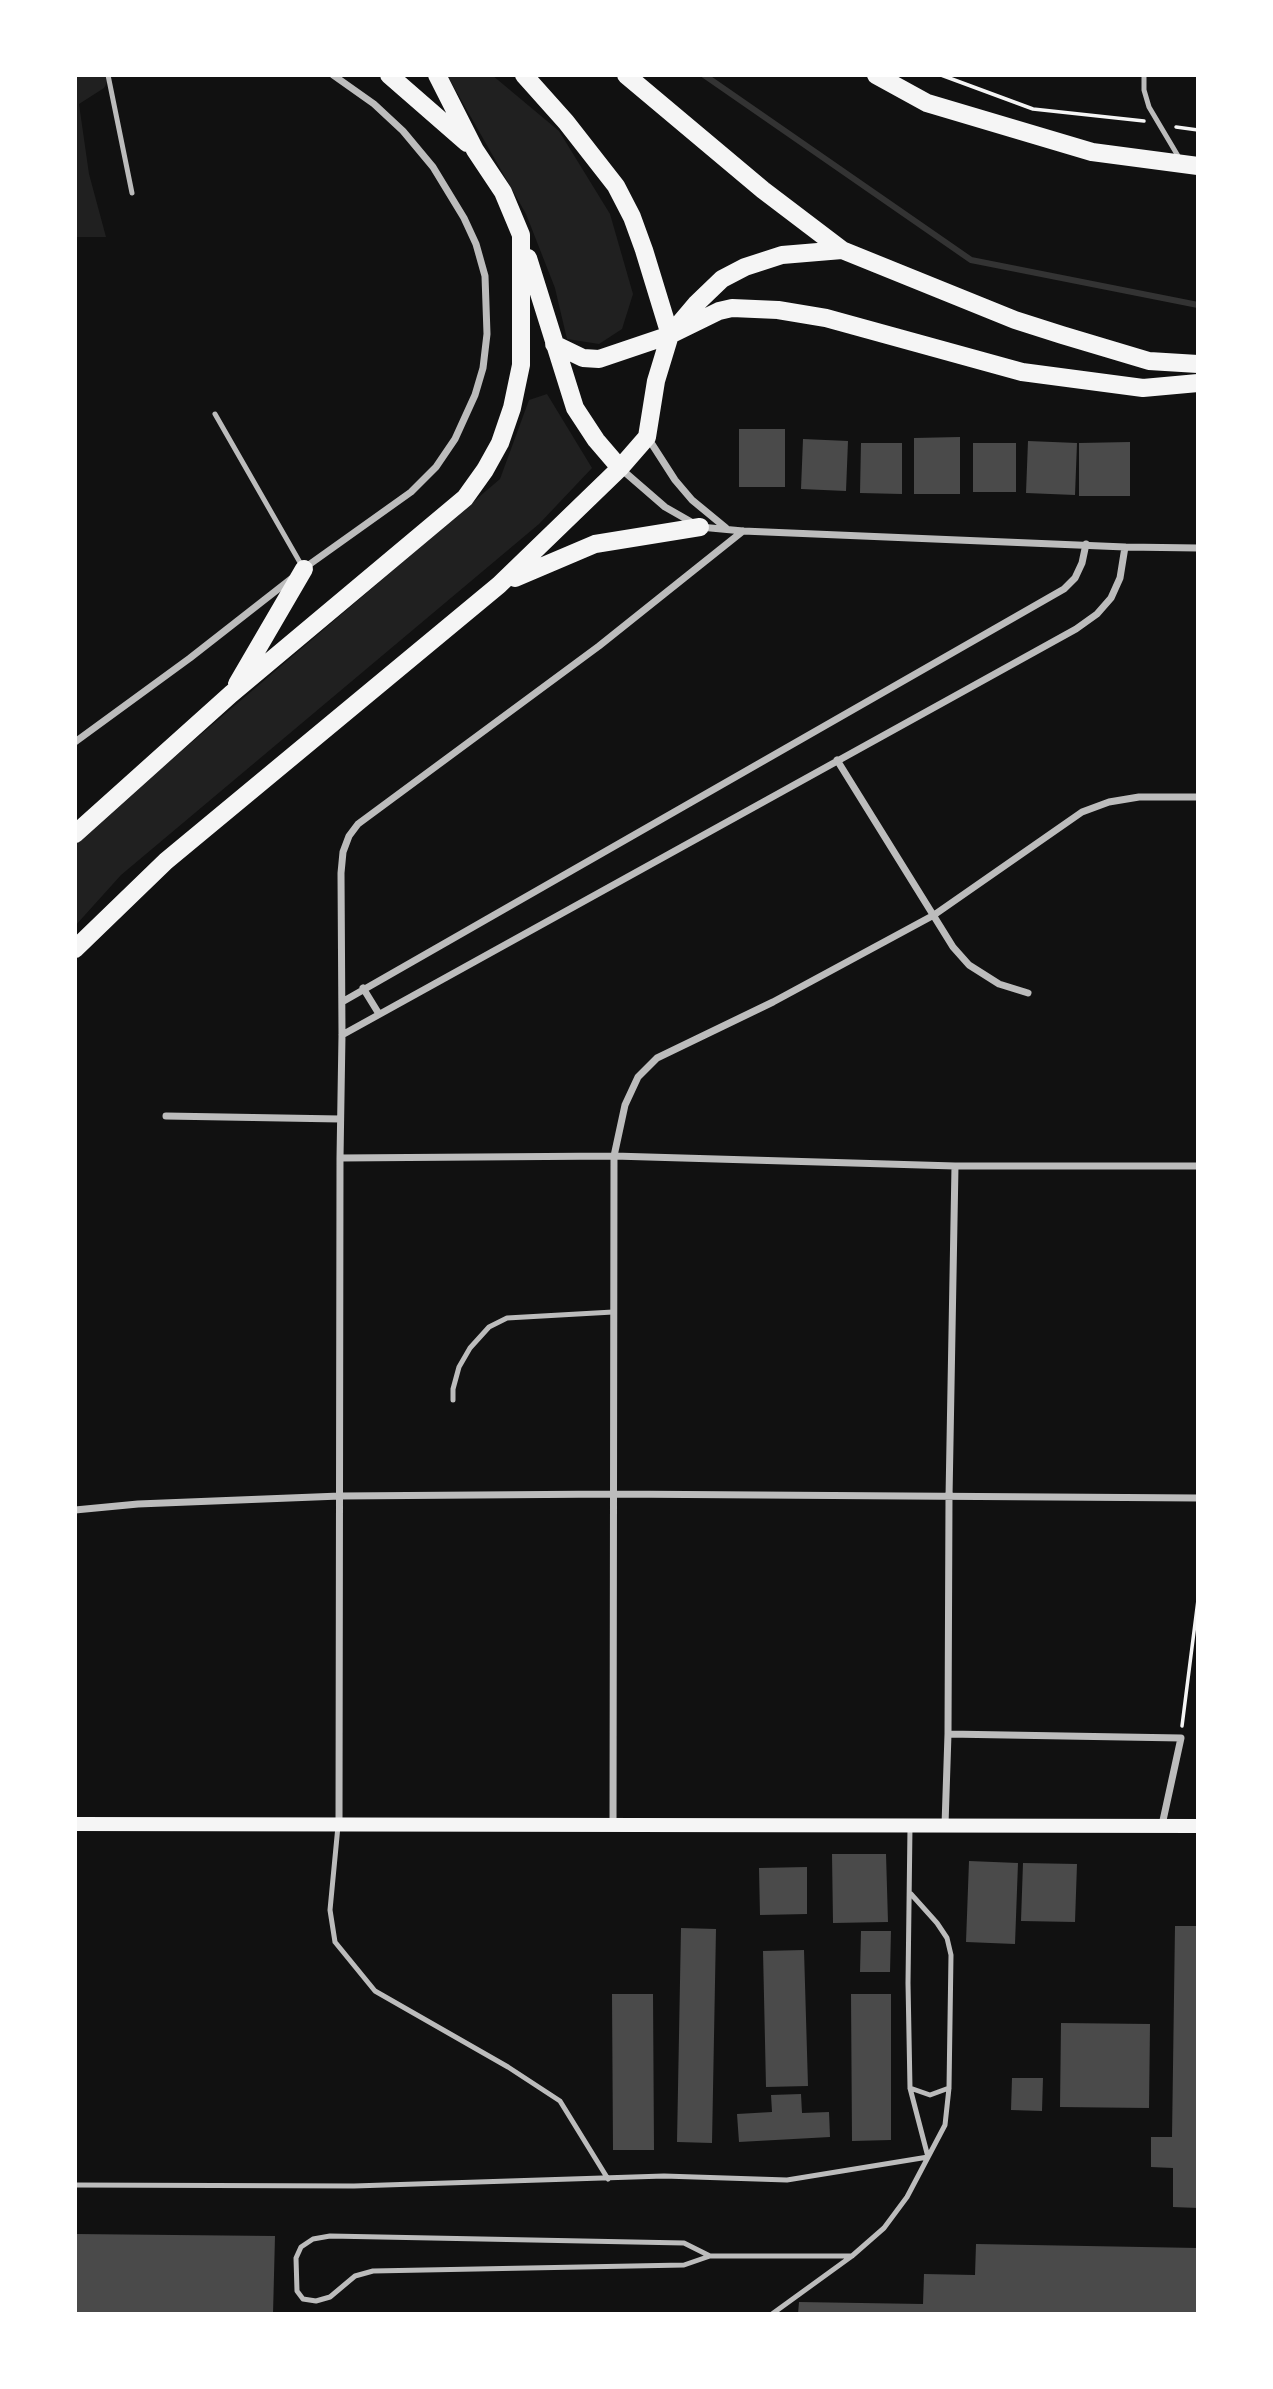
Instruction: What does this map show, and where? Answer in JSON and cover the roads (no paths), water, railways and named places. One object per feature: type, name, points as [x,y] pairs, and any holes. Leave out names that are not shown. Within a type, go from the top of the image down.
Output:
[{"type":"main road","points":[[389,75],[475,150]]},
{"type":"main road","points":[[436,75],[475,150],[503,192],[521,235],[575,408],[596,440],[620,468]]},
{"type":"main road","points":[[524,75],[566,122],[616,186],[644,250],[670,335]]},
{"type":"main road","points":[[626,75],[763,190],[842,250],[1015,320],[1198,377]]},
{"type":"main road","points":[[876,75],[927,103],[1092,152],[1191,166]]},
{"type":"main road","points":[[75,834],[231,694],[465,498],[500,443],[512,408],[521,365],[521,235]]},
{"type":"main road","points":[[75,948],[166,861],[499,585],[620,468],[647,437],[656,381],[670,335],[722,279],[745,267],[782,255],[842,250]]},
{"type":"main road","points":[[554,344],[583,358],[599,359],[670,335],[732,308],[778,310],[826,318],[1021,372],[1143,388],[1198,383]]},
{"type":"main road","points":[[1149,361],[1198,364]]},
{"type":"main road","points":[[499,585],[595,544],[700,527]]},
{"type":"main road","points":[[231,694],[304,569]]},
{"type":"main road","points":[[75,1824],[1198,1826]]},
{"type":"street","points":[[75,742],[411,492],[436,467],[455,439],[475,395],[483,368],[487,334],[485,276],[476,244],[464,218],[433,167],[404,131],[374,104],[333,75]]},
{"type":"street","points":[[647,437],[675,480],[692,500],[727,529]]},
{"type":"street","points":[[620,468],[665,507],[700,527],[743,531],[1198,548]]},
{"type":"street","points":[[338,1823],[343,852],[349,836],[358,824],[599,646],[743,531]]},
{"type":"street","points":[[342,1002],[1064,589],[1075,578],[1086,544]]},
{"type":"street","points":[[342,1035],[1076,629],[1097,614],[1111,598],[1119,578],[1125,547]]},
{"type":"street","points":[[837,760],[953,947],[968,965],[999,984],[1028,993]]},
{"type":"street","points":[[613,1825],[614,1156],[625,1105],[638,1077],[657,1058],[773,1002],[934,915],[1082,812],[1109,802],[1139,797],[1198,797]]},
{"type":"street","points":[[363,988],[379,1014]]},
{"type":"street","points":[[166,1116],[340,1119]]},
{"type":"street","points":[[340,1157],[614,1156],[955,1166],[1198,1166]]},
{"type":"street","points":[[945,1826],[955,1166]]},
{"type":"street","points":[[75,1510],[138,1504],[340,1496],[613,1494],[1198,1498]]},
{"type":"street","points":[[948,1734],[1181,1738],[1162,1825]]},
{"type":"lane","points":[[108,75],[132,193]]},
{"type":"lane","points":[[1144,75],[1144,90],[1149,107],[1158,124],[1191,166]]},
{"type":"lane","points":[[215,414],[304,569]]},
{"type":"lane","points":[[453,1400],[459,1367],[470,1348],[489,1327],[507,1318],[613,1312]]},
{"type":"lane","points":[[338,1823],[330,1910],[335,1942],[375,1992],[508,2067],[560,2101],[608,2179]]},
{"type":"lane","points":[[911,1824],[908,1983],[910,2088],[928,2157]]},
{"type":"lane","points":[[772,2314],[852,2256],[884,2228],[907,2197],[945,2125],[949,2088],[951,1955],[947,1938],[911,1894]]},
{"type":"lane","points":[[910,2088],[930,2095],[949,2088]]},
{"type":"lane","points":[[75,2185],[354,2186],[664,2176],[787,2180],[928,2157]]},
{"type":"lane","points":[[710,2256],[684,2243],[330,2236],[313,2239],[301,2247],[296,2258],[297,2291],[303,2299],[317,2301],[330,2297],[355,2276],[373,2271],[684,2265],[710,2256],[852,2256]]},
{"type":"waterway","points":[[704,75],[971,260],[1198,305]]}]
